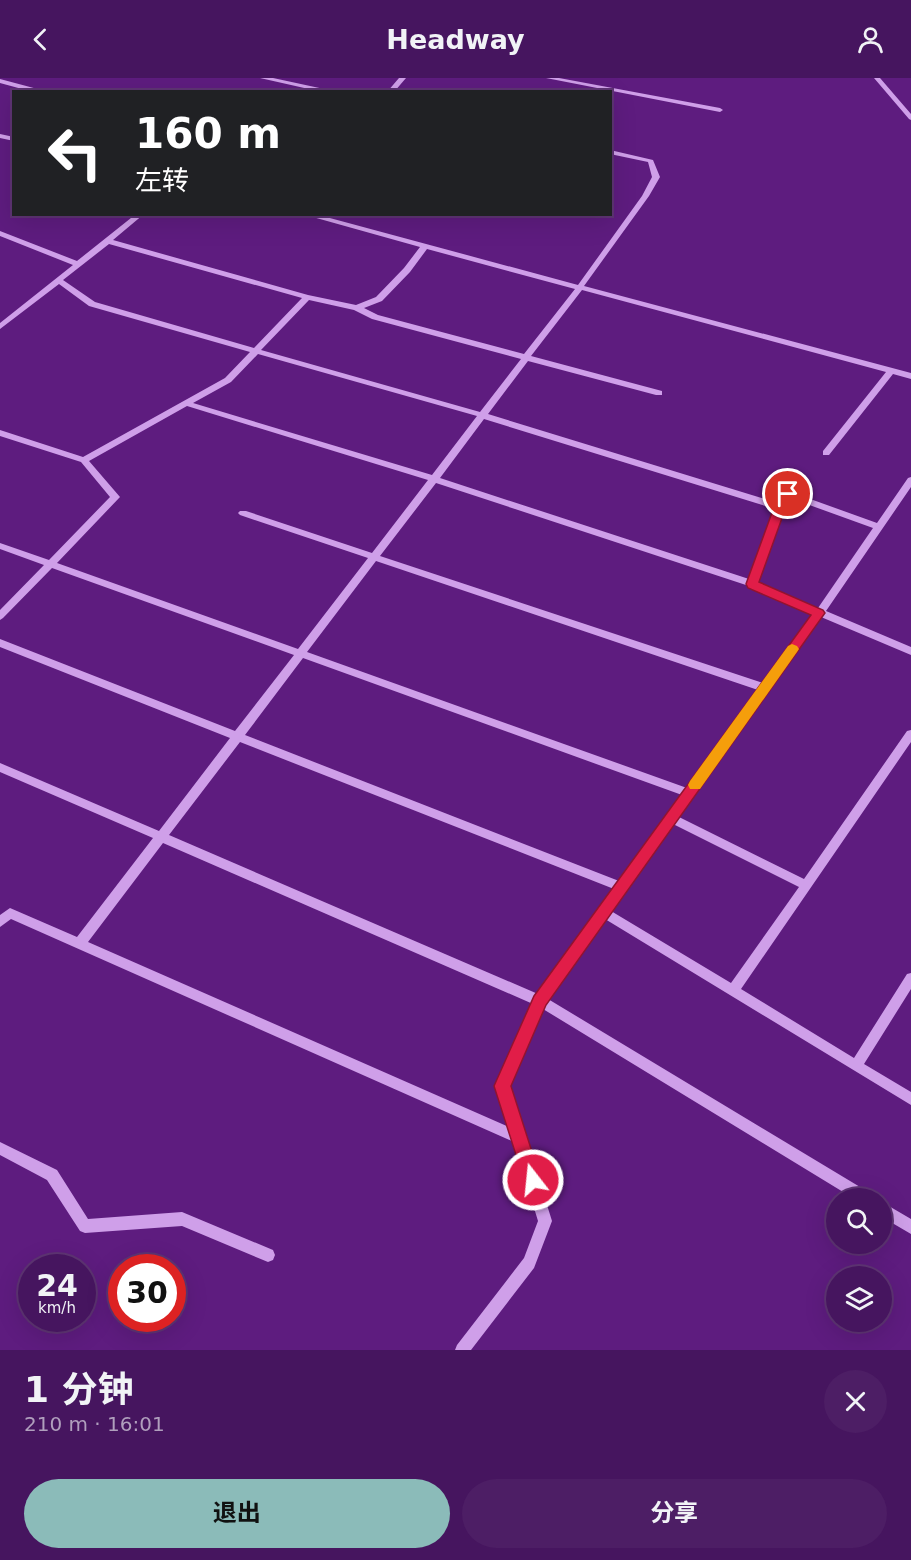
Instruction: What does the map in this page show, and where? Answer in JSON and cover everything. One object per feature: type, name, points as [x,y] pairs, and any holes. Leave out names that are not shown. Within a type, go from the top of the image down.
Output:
[{"type":"street","points":[[263,78],[325,90]]},
{"type":"street","points":[[392,90],[403,78]]},
{"type":"street","points":[[549,78],[720,110]]},
{"type":"street","points":[[877,78],[911,118]]},
{"type":"street","points":[[0,81],[35,90]]},
{"type":"street","points":[[80,943],[580,287],[645,196],[656,177],[651,160],[612,152]]},
{"type":"street","points":[[1,325],[139,216]]},
{"type":"street","points":[[312,216],[911,376]]},
{"type":"street","points":[[0,233],[77,264]]},
{"type":"street","points":[[108,241],[307,297],[357,308],[375,317],[659,393]]},
{"type":"street","points":[[357,308],[379,299],[407,270],[425,246]]},
{"type":"street","points":[[58,280],[92,304],[482,415],[780,507]]},
{"type":"street","points":[[84,460],[228,380],[307,297]]},
{"type":"street","points":[[826,453],[892,370]]},
{"type":"street","points":[[185,404],[434,479],[752,584],[911,651]]},
{"type":"street","points":[[0,433],[84,460],[115,497],[0,616]]},
{"type":"street","points":[[462,1350],[529,1263],[544,1221],[521,1138],[503,1086],[540,1001],[819,613],[911,480]]},
{"type":"street","points":[[752,584],[780,507],[788,494],[879,527]]},
{"type":"street","points":[[243,513],[765,688]]},
{"type":"street","points":[[0,546],[689,793]]},
{"type":"street","points":[[0,643],[621,887]]},
{"type":"street","points":[[733,991],[911,734]]},
{"type":"street","points":[[0,767],[540,1001],[849,1188]]},
{"type":"street","points":[[671,818],[806,885]]},
{"type":"street","points":[[603,912],[911,1099]]},
{"type":"street","points":[[0,922],[10,913],[521,1138]]},
{"type":"street","points":[[856,1066],[911,978]]},
{"type":"street","points":[[0,1148],[52,1175],[86,1226],[182,1219],[268,1255]]},
{"type":"street","points":[[892,1215],[911,1227]]},
{"type":"slow traffic","points":[[695,785],[792,649]]},
{"type":"route","points":[[533,1180],[503,1086],[540,1001],[819,613],[752,584],[780,507],[788,494]]}]
